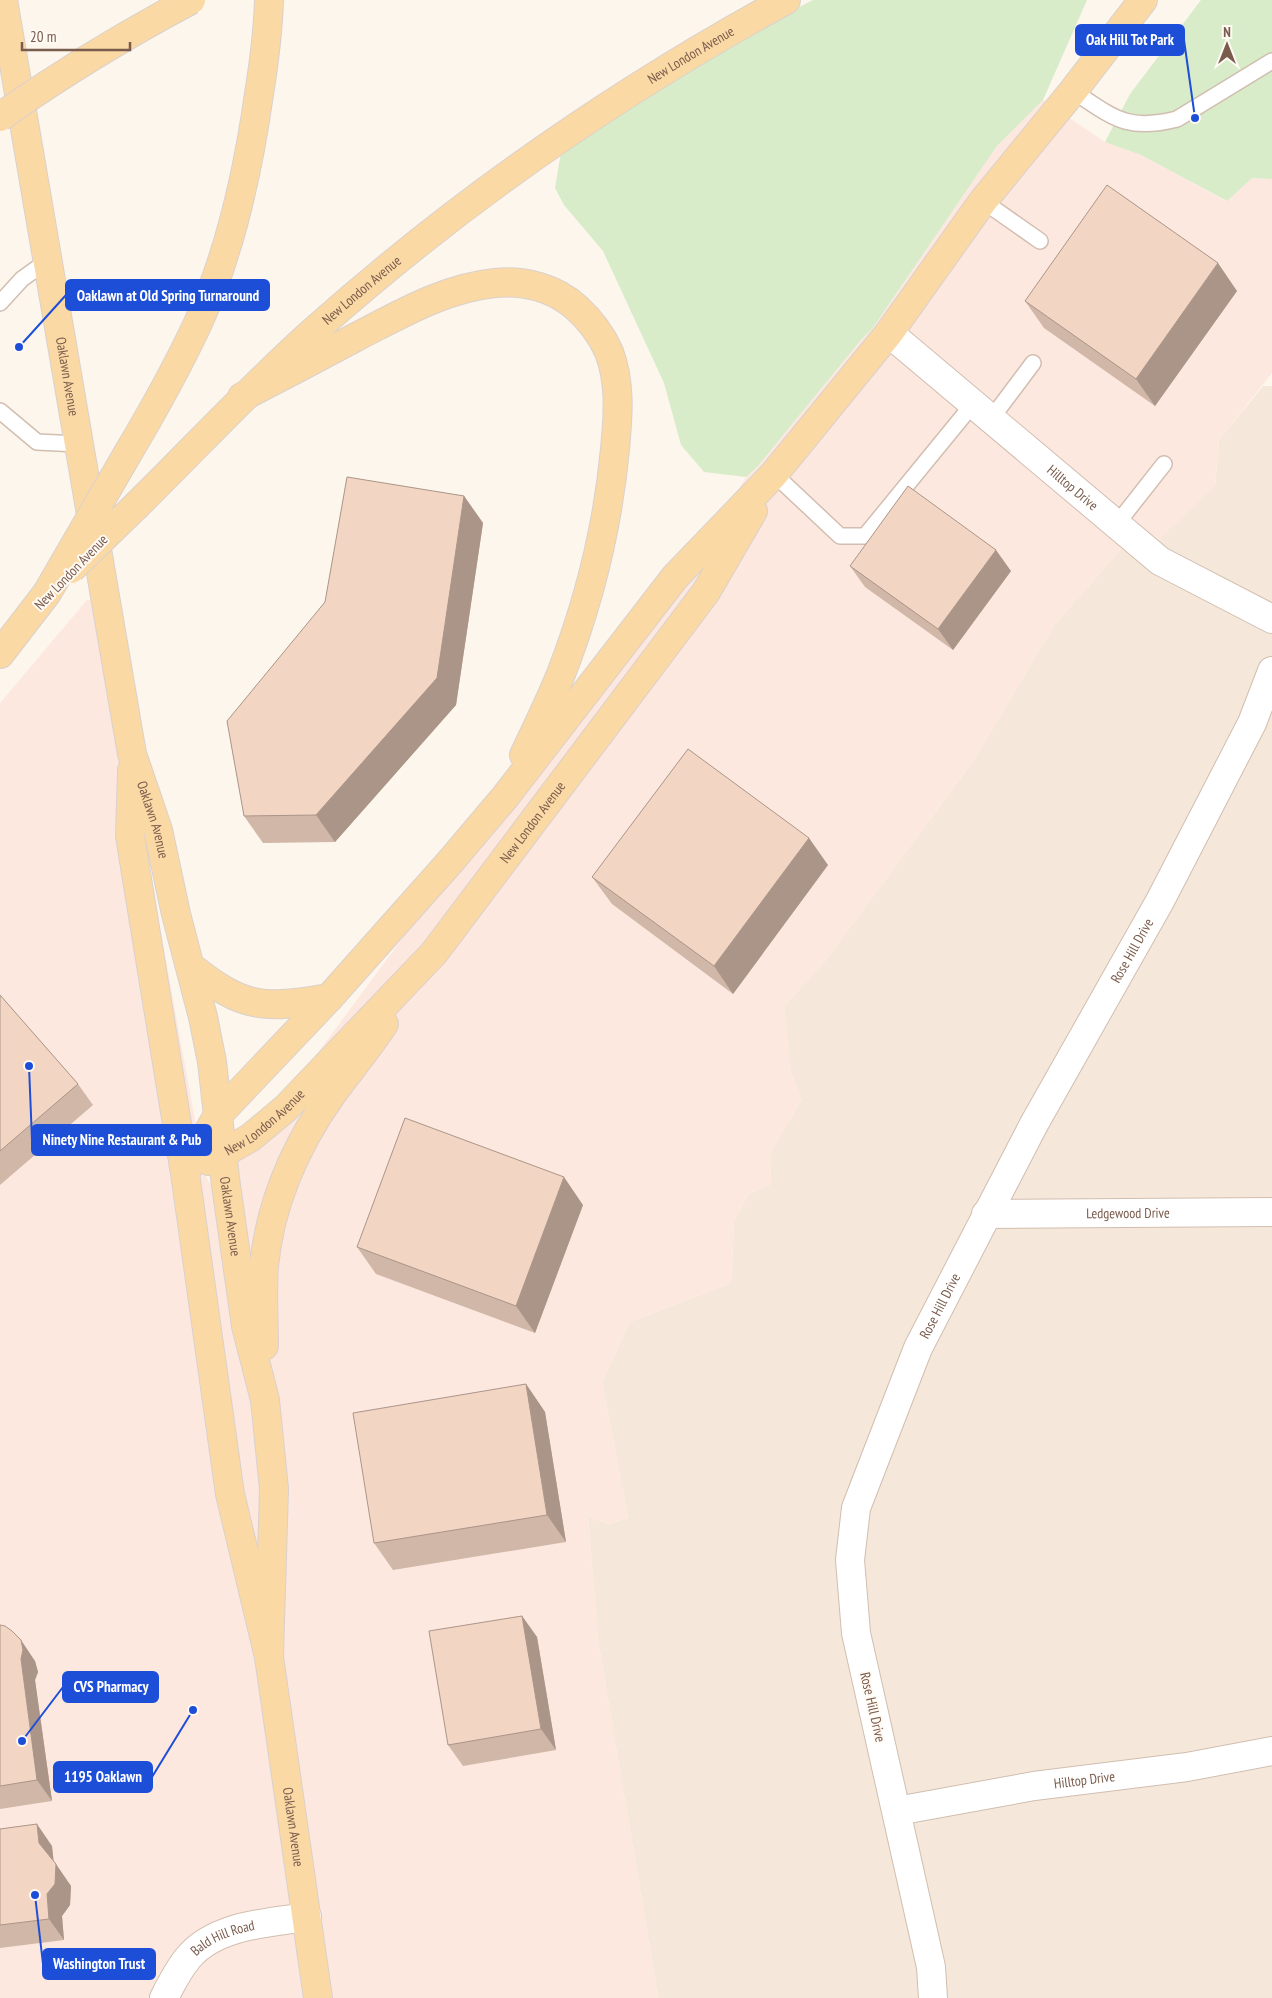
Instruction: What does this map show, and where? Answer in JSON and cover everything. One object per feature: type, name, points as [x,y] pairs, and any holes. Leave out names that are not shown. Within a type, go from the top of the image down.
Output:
[{"type":"main road","name":"Oaklawn Avenue","points":[[2,0],[26,129],[132,754],[158,830],[176,914],[191,967],[212,1062],[246,1326],[264,1400],[274,1489],[269,1657]]},
{"type":"main road","points":[[0,118],[40,89],[191,0]]},
{"type":"main road","points":[[47,593],[168,384],[198,322],[224,257],[239,203],[253,133],[262,75],[269,0]]},
{"type":"main road","name":"New London Avenue","points":[[0,654],[47,593],[137,505],[242,397],[315,330],[469,204],[564,134],[668,68],[786,0]]},
{"type":"main road","name":"New London Avenue","points":[[185,1172],[218,1115],[329,998],[413,904],[505,797],[675,577],[774,474],[889,333],[983,201],[1072,91],[1142,0]]},
{"type":"main road","points":[[242,397],[411,308],[470,288],[496,283],[520,284],[543,288],[565,298],[583,313],[600,335],[609,353],[617,393],[612,477],[605,517],[587,598],[561,675],[505,797]]},
{"type":"main road","name":"New London Avenue","points":[[185,1172],[223,1154],[250,1138],[286,1108],[434,953],[706,592],[774,474]]},
{"type":"main road","name":"Oaklawn Avenue","points":[[132,754],[130,836],[185,1172],[230,1494],[269,1657],[318,1998]]},
{"type":"main road","points":[[264,1400],[264,1264],[279,1194],[294,1159],[312,1125],[332,1094],[371,1044],[434,953]]},
{"type":"main road","points":[[191,967],[217,987],[234,997],[257,1004],[281,1005],[329,998]]},
{"type":"street","name":"Hilltop Drive","points":[[889,333],[1160,561],[1272,619]]},
{"type":"street","name":"Rose Hill Drive","points":[[934,1998],[931,1967],[898,1811],[856,1633],[850,1560],[856,1508],[918,1348],[1034,1124],[1160,901],[1252,723],[1272,671]]},
{"type":"street","name":"Ledgewood Drive","points":[[986,1214],[1272,1212]]},
{"type":"street","name":"Hilltop Drive","points":[[898,1811],[1034,1786],[1187,1767],[1272,1751]]},
{"type":"street","name":"Bald Hill Road","points":[[164,1998],[189,1957],[206,1942],[230,1932],[253,1926],[306,1917]]},
{"type":"lane","points":[[1072,91],[1116,119],[1132,124],[1160,123],[1177,119],[1272,60]]},
{"type":"lane","points":[[983,201],[1040,240]]},
{"type":"lane","points":[[0,303],[22,279],[47,261]]},
{"type":"lane","points":[[774,474],[840,536],[865,536],[982,411],[1033,363]]},
{"type":"lane","points":[[0,411],[37,442],[78,444]]},
{"type":"lane","points":[[1116,525],[1164,464]]},
{"type":"lane","points":[[130,836],[158,830]]},
{"type":"shaded area","points":[[1043,100],[1105,142],[1141,155],[1226,201],[1252,178],[1272,179],[1272,373],[1219,440],[1215,486],[1152,546],[1130,539],[1054,625],[974,760],[825,961],[784,1006],[790,1069],[801,1100],[770,1153],[771,1184],[748,1195],[734,1221],[731,1283],[630,1322],[602,1382],[628,1518],[608,1524],[588,1516],[598,1640],[658,1998],[0,1998],[0,703],[87,600],[97,600],[103,614],[205,1175],[213,1188],[234,1166],[680,563],[739,489],[746,477],[757,467],[860,341],[872,329],[997,146]]},
{"type":"shaded area","points":[[1263,386],[1272,386],[1272,1998],[658,1998],[598,1640],[588,1516],[608,1524],[628,1518],[602,1382],[630,1322],[731,1283],[734,1221],[748,1195],[771,1184],[770,1153],[801,1100],[790,1069],[784,1006],[825,961],[974,760],[1054,625],[1130,539],[1215,486],[1219,440]]},
{"type":"green space","points":[[813,0],[1087,0],[1043,100],[997,146],[872,329],[860,341],[757,467],[746,477],[704,472],[681,445],[664,383],[603,251],[564,205],[555,188],[562,146],[682,67]]},
{"type":"green space","points":[[1201,0],[1272,0],[1272,179],[1252,178],[1227,201],[1141,155],[1105,142],[1130,94]]},
{"type":"building","points":[[1107,185],[1218,263],[1136,379],[1025,301]]},
{"type":"building","points":[[347,477],[464,496],[437,678],[316,815],[244,816],[227,721],[325,602]]},
{"type":"building","points":[[908,486],[996,550],[938,629],[850,566]]},
{"type":"building","points":[[688,749],[809,838],[714,966],[592,877]]},
{"type":"building","points":[[0,995],[78,1084],[0,1151]]},
{"type":"building","points":[[405,1118],[564,1177],[516,1306],[357,1247]]},
{"type":"building","points":[[526,1384],[547,1515],[374,1543],[353,1413]]},
{"type":"building","points":[[522,1616],[541,1729],[448,1745],[429,1631]]},
{"type":"building","points":[[0,1625],[12,1631],[21,1640],[23,1650],[21,1659],[37,1780],[0,1786]]},
{"type":"building","points":[[37,1824],[39,1843],[56,1864],[55,1884],[47,1894],[49,1919],[0,1925],[0,1829]]},
{"type":"place","name":"Oak Hill Tot Park","points":[[1195,118]]},
{"type":"place","name":"Oaklawn at Old Spring Turnaround","points":[[19,347]]},
{"type":"place","name":"Ninety Nine Restaurant & Pub","points":[[29,1066]]},
{"type":"place","name":"1195 Oaklawn","points":[[193,1710]]},
{"type":"place","name":"CVS Pharmacy","points":[[22,1741]]},
{"type":"place","name":"Washington Trust","points":[[35,1895]]}]
